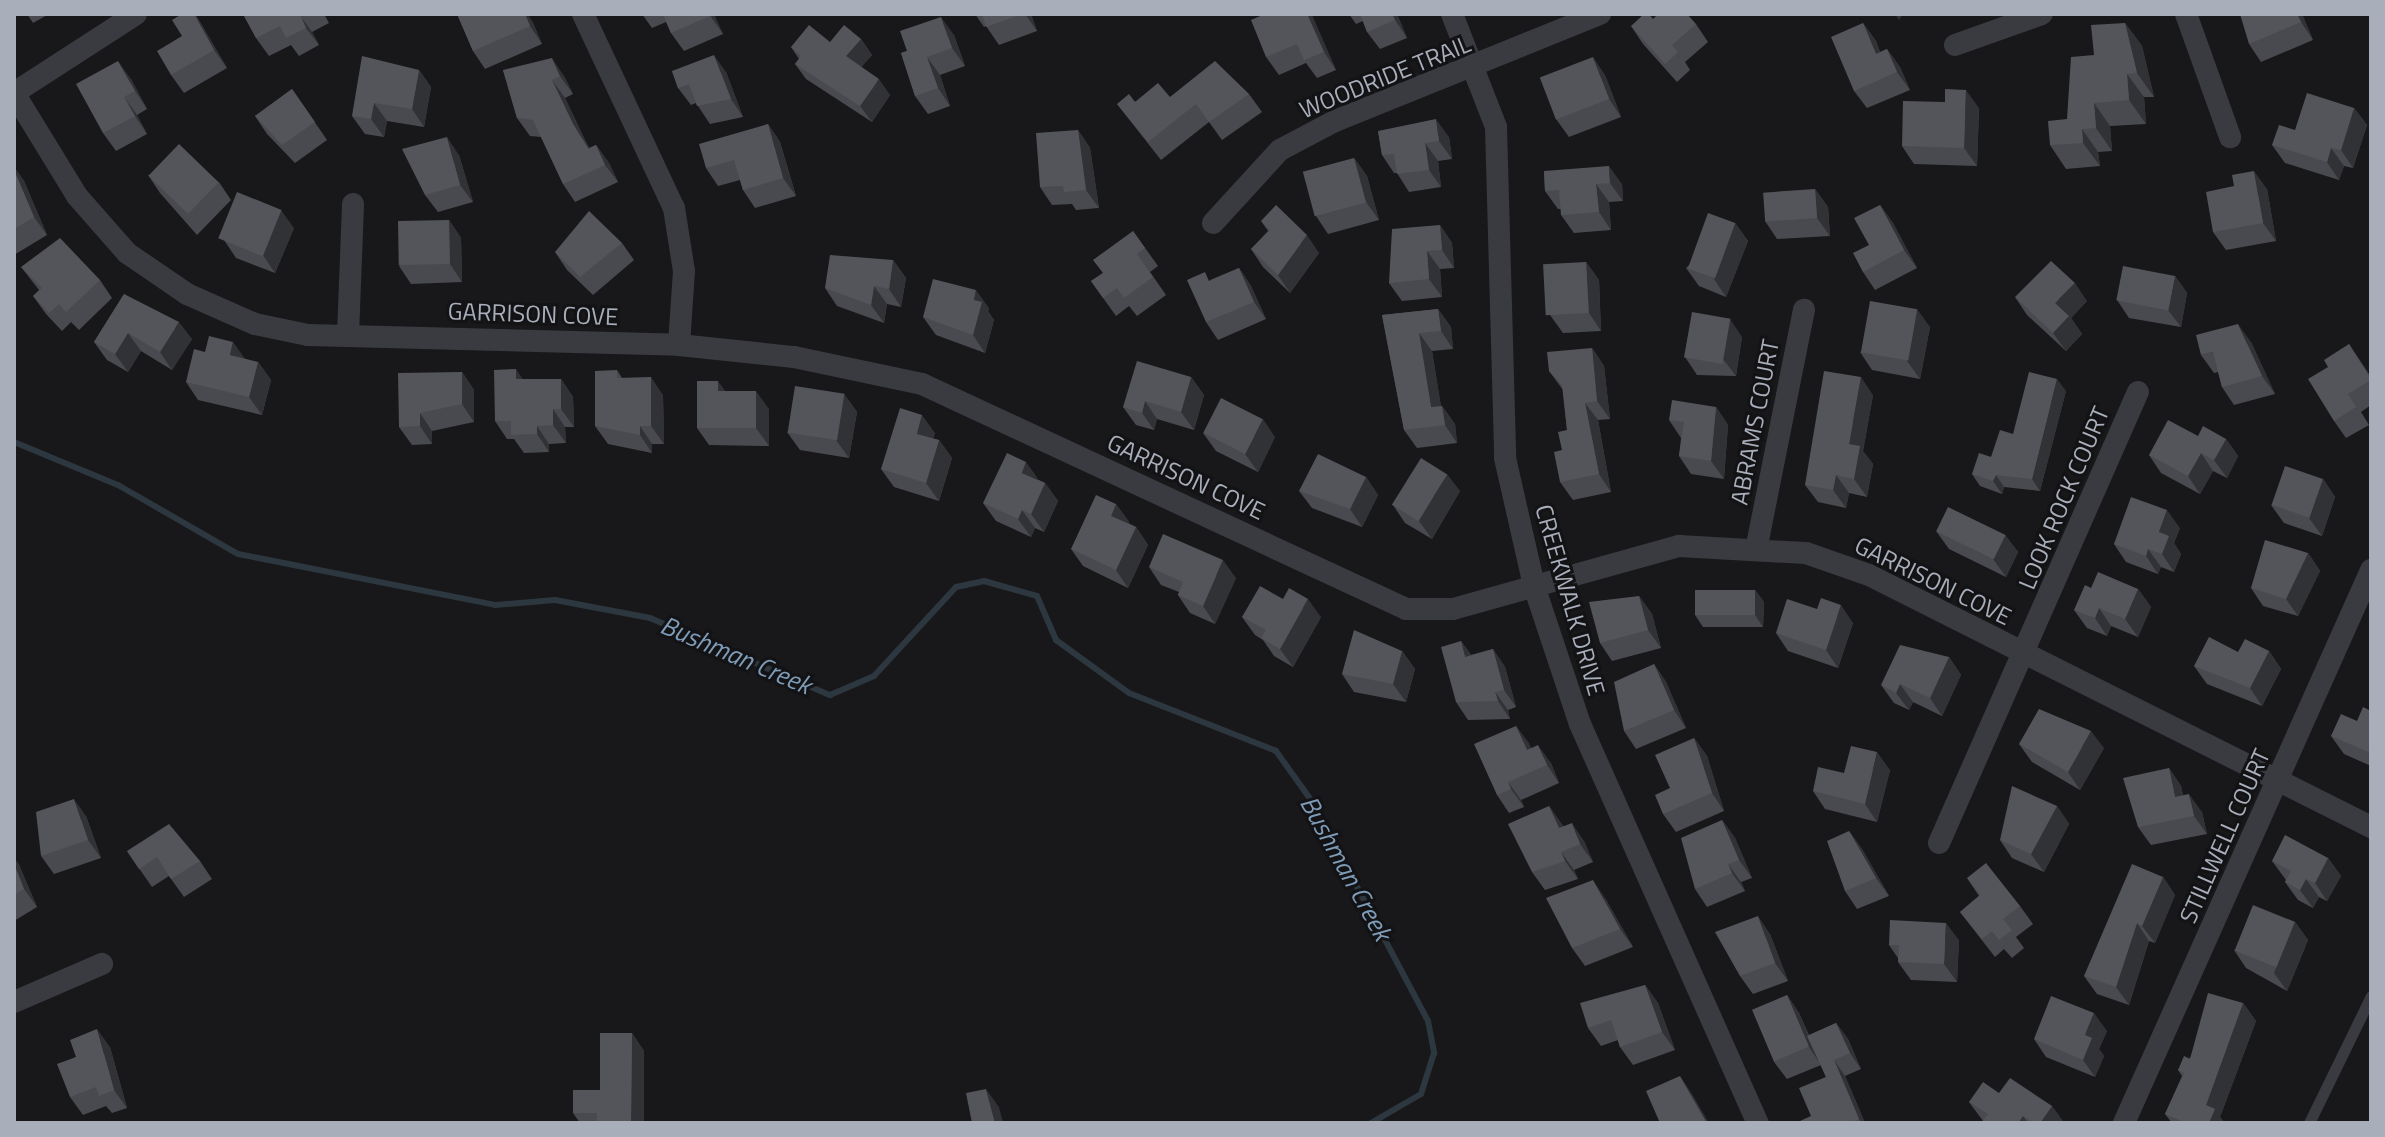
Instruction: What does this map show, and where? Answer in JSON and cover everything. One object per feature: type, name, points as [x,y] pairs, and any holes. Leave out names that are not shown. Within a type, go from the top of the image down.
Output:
[{"type":"street","points":[[14,93],[136,14]]},
{"type":"street","points":[[583,14],[674,208],[684,271],[679,345]]},
{"type":"street","name":"CREEKWALK DRIVE","points":[[1452,14],[1478,68],[1496,127],[1505,458],[1534,586],[1580,724],[1758,1123]]},
{"type":"street","name":"WOODRIDE TRAIL","points":[[1213,223],[1280,150],[1335,121],[1478,68],[1600,14]]},
{"type":"street","points":[[1955,45],[2042,14]]},
{"type":"street","points":[[2186,14],[2230,137]]},
{"type":"street","name":"GARRISON COVE","points":[[14,93],[77,196],[127,253],[187,294],[255,324],[348,335],[679,345],[794,357],[922,384],[1406,609],[1453,609],[1679,546],[1757,545],[1869,575],[2371,827]]},
{"type":"street","points":[[348,335],[353,204]]},
{"type":"street","name":"ABRAMS COURT","points":[[1757,545],[1804,310]]},
{"type":"street","name":"LOOK ROCK COURT","points":[[1939,843],[2138,392]]},
{"type":"street","name":"STILLWELL COURT","points":[[2124,1123],[2371,570]]},
{"type":"street","points":[[14,1002],[102,964]]},
{"type":"lane","points":[[2309,1123],[2371,996]]},
{"type":"building","points":[[182,14],[194,14],[214,50],[171,75],[157,51],[182,36],[172,20]]},
{"type":"building","points":[[243,14],[300,14],[306,28],[286,38],[280,26],[256,38]]},
{"type":"building","points":[[457,14],[525,14],[530,26],[473,51]]},
{"type":"building","points":[[663,14],[709,14],[710,16],[671,33]]},
{"type":"building","points":[[982,14],[1022,14],[986,27]]},
{"type":"building","points":[[1265,14],[1307,14],[1324,52],[1304,60],[1297,44],[1266,57],[1251,20]]},
{"type":"building","points":[[1360,14],[1392,14],[1395,20],[1367,32]]},
{"type":"building","points":[[1644,14],[1649,14],[1653,19],[1658,14],[1687,14],[1696,24],[1672,45],[1678,52],[1665,64],[1631,26]]},
{"type":"building","points":[[2240,14],[2297,14],[2301,22],[2249,44]]},
{"type":"building","points":[[941,17],[952,48],[927,57],[938,88],[915,96],[901,53],[907,51],[900,31]]},
{"type":"building","points":[[1863,23],[1876,54],[1887,49],[1897,72],[1854,91],[1831,37]]},
{"type":"building","points":[[2125,23],[2137,73],[2127,74],[2129,100],[2094,103],[2096,128],[2082,129],[2083,143],[2050,145],[2048,121],[2067,119],[2071,57],[2094,55],[2091,25]]},
{"type":"building","points":[[809,25],[830,42],[844,25],[861,39],[846,56],[879,79],[860,106],[795,64],[801,56],[791,47]]},
{"type":"building","points":[[714,55],[731,99],[697,106],[689,84],[678,88],[672,71]]},
{"type":"building","points":[[362,56],[419,70],[412,109],[374,103],[371,119],[352,116]]},
{"type":"building","points":[[1593,57],[1609,99],[1556,119],[1540,77]]},
{"type":"building","points":[[552,58],[560,76],[552,80],[573,124],[588,149],[596,145],[605,165],[563,184],[533,120],[517,118],[503,70]]},
{"type":"building","points":[[118,61],[135,91],[124,97],[135,116],[103,133],[76,84]]},
{"type":"building","points":[[1215,61],[1249,94],[1209,122],[1196,104],[1148,142],[1117,104],[1129,94],[1135,102],[1158,83],[1170,97]]},
{"type":"building","points":[[292,89],[315,122],[282,145],[255,116]]},
{"type":"building","points":[[1945,89],[1966,90],[1964,148],[1902,146],[1903,101],[1945,102]]},
{"type":"building","points":[[2307,93],[2354,108],[2341,150],[2331,148],[2327,162],[2272,145],[2279,125],[2295,130]]},
{"type":"building","points":[[1436,119],[1439,141],[1425,143],[1429,170],[1397,174],[1394,154],[1382,155],[1378,131]]},
{"type":"building","points":[[768,124],[783,178],[743,190],[734,160],[706,168],[699,144]]},
{"type":"building","points":[[1078,130],[1086,190],[1064,192],[1063,186],[1040,187],[1036,133]]},
{"type":"building","points":[[447,137],[460,185],[425,195],[402,149]]},
{"type":"building","points":[[179,144],[219,182],[188,214],[148,176]]},
{"type":"building","points":[[1354,158],[1366,202],[1315,216],[1303,172]]},
{"type":"building","points":[[1609,166],[1610,183],[1596,184],[1599,212],[1561,215],[1559,190],[1545,191],[1544,171]]},
{"type":"building","points":[[14,170],[34,217],[14,229]]},
{"type":"building","points":[[2254,171],[2263,223],[2213,232],[2206,192],[2234,186],[2232,175]]},
{"type":"building","points":[[1815,189],[1817,218],[1765,222],[1763,193]]},
{"type":"building","points":[[237,192],[282,210],[263,256],[218,238]]},
{"type":"building","points":[[1276,205],[1307,235],[1278,275],[1251,249],[1270,230],[1261,221]]},
{"type":"building","points":[[1880,205],[1904,250],[1863,272],[1853,253],[1869,245],[1854,218]]},
{"type":"building","points":[[589,211],[622,243],[580,277],[555,252]]},
{"type":"building","points":[[1708,213],[1735,223],[1715,278],[1688,268]]},
{"type":"building","points":[[449,220],[450,264],[399,265],[398,221]]},
{"type":"building","points":[[1440,225],[1442,250],[1427,251],[1429,279],[1389,283],[1392,229]]},
{"type":"building","points":[[1133,231],[1145,248],[1137,254],[1153,277],[1124,298],[1117,288],[1103,298],[1091,281],[1103,273],[1093,260]]},
{"type":"building","points":[[60,238],[100,280],[66,312],[59,304],[49,313],[33,296],[42,288],[21,267]]},
{"type":"building","points":[[830,255],[893,260],[889,289],[874,286],[871,305],[825,288]]},
{"type":"building","points":[[2051,261],[2075,283],[2055,303],[2069,316],[2053,333],[2015,297]]},
{"type":"building","points":[[1586,262],[1589,313],[1546,315],[1543,264]]},
{"type":"building","points":[[2123,266],[2175,276],[2168,310],[2116,300]]},
{"type":"building","points":[[1239,268],[1254,302],[1206,322],[1187,280],[1205,272],[1209,281]]},
{"type":"building","points":[[933,279],[976,290],[974,300],[982,302],[973,335],[923,317]]},
{"type":"building","points":[[124,294],[179,322],[160,352],[128,333],[115,354],[94,342]]},
{"type":"building","points":[[1870,301],[1917,309],[1908,361],[1861,352]]},
{"type":"building","points":[[1438,309],[1441,331],[1419,333],[1431,407],[1442,406],[1445,425],[1404,430],[1382,315]]},
{"type":"building","points":[[1692,312],[1730,319],[1722,364],[1684,357]]},
{"type":"building","points":[[2238,324],[2262,376],[2222,387],[2213,352],[2201,355],[2196,335]]},
{"type":"building","points":[[209,336],[233,342],[230,355],[258,362],[249,397],[186,382],[194,349],[205,352]]},
{"type":"building","points":[[2349,344],[2371,380],[2348,394],[2356,407],[2334,421],[2308,379],[2328,367],[2324,360]]},
{"type":"building","points":[[1592,348],[1597,401],[1585,403],[1599,474],[1560,482],[1554,452],[1562,450],[1558,432],[1567,430],[1562,385],[1549,371],[1547,352]]},
{"type":"building","points":[[1137,361],[1191,377],[1181,412],[1145,401],[1142,413],[1123,407]]},
{"type":"building","points":[[516,369],[516,379],[561,379],[561,409],[553,409],[553,425],[537,426],[537,434],[511,435],[511,421],[495,421],[494,370]]},
{"type":"building","points":[[617,370],[617,378],[651,377],[651,426],[640,426],[640,435],[595,426],[595,371]]},
{"type":"building","points":[[1824,371],[1861,377],[1849,444],[1860,446],[1854,479],[1836,475],[1833,490],[1805,485]]},
{"type":"building","points":[[462,372],[462,404],[420,413],[420,426],[399,427],[398,373]]},
{"type":"building","points":[[2029,372],[2057,379],[2032,479],[1996,475],[1993,481],[1972,474],[1979,453],[1991,457],[2000,430],[2013,434]]},
{"type":"building","points":[[697,381],[718,381],[718,391],[756,391],[756,428],[697,428]]},
{"type":"building","points":[[795,386],[844,394],[837,440],[788,432]]},
{"type":"building","points":[[1221,398],[1263,419],[1245,454],[1203,433]]},
{"type":"building","points":[[1672,400],[1716,407],[1711,461],[1679,456],[1684,422],[1669,420]]},
{"type":"building","points":[[900,408],[922,415],[917,434],[939,440],[926,483],[881,469]]},
{"type":"building","points":[[2168,420],[2198,436],[2203,426],[2226,439],[2214,460],[2201,453],[2188,476],[2149,455]]},
{"type":"building","points":[[1007,453],[1026,462],[1022,473],[1045,483],[1031,514],[1022,510],[1018,519],[983,503]]},
{"type":"building","points":[[1318,454],[1366,477],[1350,509],[1299,491]]},
{"type":"building","points":[[1421,458],[1447,474],[1418,521],[1392,505]]},
{"type":"building","points":[[2285,466],[2323,479],[2309,518],[2272,505]]},
{"type":"building","points":[[1096,495],[1116,504],[1111,516],[1136,527],[1116,570],[1071,549]]},
{"type":"building","points":[[2131,497],[2167,510],[2159,532],[2169,536],[2162,554],[2148,549],[2146,556],[2114,544]]},
{"type":"building","points":[[1948,507],[2006,535],[1994,559],[1936,531]]},
{"type":"building","points":[[1163,534],[1223,560],[1203,606],[1178,595],[1183,582],[1149,567]]},
{"type":"building","points":[[2265,540],[2308,553],[2286,599],[2251,588]]},
{"type":"building","points":[[2098,572],[2138,589],[2125,619],[2099,608],[2095,618],[2074,610],[2085,585],[2091,588]]},
{"type":"building","points":[[1260,586],[1283,599],[1289,588],[1308,599],[1280,649],[1261,638],[1266,630],[1242,617]]},
{"type":"building","points":[[1695,590],[1755,590],[1755,615],[1695,615]]},
{"type":"building","points":[[1639,596],[1648,630],[1600,643],[1589,602]]},
{"type":"building","points":[[1821,598],[1841,605],[1826,650],[1776,633],[1787,599],[1817,609]]},
{"type":"building","points":[[1354,630],[1402,651],[1393,684],[1342,674]]},
{"type":"building","points":[[2209,637],[2238,652],[2245,639],[2269,651],[2250,688],[2194,666]]},
{"type":"building","points":[[1461,641],[1465,657],[1493,649],[1504,690],[1495,692],[1498,701],[1456,702],[1441,647]]},
{"type":"building","points":[[1900,645],[1949,657],[1930,698],[1900,684],[1896,693],[1881,685]]},
{"type":"building","points":[[1654,664],[1674,710],[1624,731],[1614,682]]},
{"type":"building","points":[[2363,707],[2371,711],[2371,753],[2331,736],[2341,714],[2357,721]]},
{"type":"building","points":[[2039,709],[2091,731],[2068,772],[2019,744]]},
{"type":"building","points":[[1516,726],[1527,750],[1538,745],[1547,765],[1508,782],[1511,789],[1497,795],[1474,744]]},
{"type":"building","points":[[1694,738],[1712,793],[1663,814],[1655,795],[1670,788],[1655,755]]},
{"type":"building","points":[[1851,746],[1877,752],[1865,804],[1813,791],[1818,767],[1844,773]]},
{"type":"building","points":[[2169,768],[2175,797],[2189,794],[2194,816],[2138,827],[2123,778]]},
{"type":"building","points":[[2012,786],[2057,806],[2031,854],[2000,840]]},
{"type":"building","points":[[74,799],[88,840],[41,856],[36,812]]},
{"type":"building","points":[[1549,806],[1559,828],[1572,823],[1580,844],[1561,852],[1565,861],[1532,872],[1508,824]]},
{"type":"building","points":[[1722,820],[1739,860],[1728,864],[1732,873],[1695,889],[1681,838]]},
{"type":"building","points":[[169,824],[200,861],[171,879],[157,857],[139,869],[127,851]]},
{"type":"building","points":[[1849,831],[1876,878],[1845,891],[1827,841]]},
{"type":"building","points":[[2285,835],[2328,858],[2315,883],[2306,879],[2300,890],[2285,882],[2291,871],[2272,861]]},
{"type":"building","points":[[1986,863],[2020,906],[2003,919],[2012,930],[1999,940],[1992,931],[1982,939],[1960,912],[1980,895],[1967,878]]},
{"type":"building","points":[[14,864],[24,889],[14,895]]},
{"type":"building","points":[[2132,864],[2163,877],[2142,926],[2137,923],[2116,987],[2084,976]]},
{"type":"building","points":[[1593,880],[1620,929],[1572,948],[1546,898]]},
{"type":"building","points":[[2253,905],[2295,922],[2276,967],[2235,950]]},
{"type":"building","points":[[1758,916],[1775,963],[1740,976],[1715,932]]},
{"type":"building","points":[[1890,920],[1946,923],[1944,964],[1898,962],[1899,945],[1889,945]]},
{"type":"building","points":[[1645,985],[1662,1032],[1620,1047],[1611,1020],[1588,1028],[1580,1003]]},
{"type":"building","points":[[2208,993],[2243,1003],[2206,1105],[2215,1109],[2209,1123],[2186,1123],[2165,1114],[2184,1073],[2178,1070],[2184,1056],[2190,1059]]},
{"type":"building","points":[[1787,995],[1809,1047],[1774,1061],[1752,1010]]},
{"type":"building","points":[[2051,996],[2094,1013],[2085,1035],[2092,1038],[2083,1060],[2034,1039]]},
{"type":"building","points":[[1836,1023],[1850,1053],[1834,1060],[1859,1119],[1850,1123],[1801,1123],[1811,1116],[1799,1088],[1826,1077],[1807,1036]]},
{"type":"building","points":[[97,1029],[114,1090],[99,1096],[96,1087],[70,1097],[57,1064],[76,1057],[70,1040]]},
{"type":"building","points":[[600,1033],[632,1033],[631,1123],[597,1123],[597,1113],[573,1113],[573,1090],[600,1090]]},
{"type":"building","points":[[1680,1076],[1707,1123],[1660,1123],[1646,1091]]},
{"type":"building","points":[[2010,1078],[2052,1106],[2040,1123],[2023,1116],[2018,1123],[1982,1122],[1988,1114],[1969,1102],[1983,1082],[1999,1093]]},
{"type":"building","points":[[986,1089],[995,1123],[972,1123],[966,1093]]},
{"type":"waterway","name":"Bushman Creek","points":[[14,442],[118,485],[238,554],[495,605],[555,600],[650,618],[830,695],[874,676],[956,587],[984,581],[1037,596],[1056,640],[1129,693],[1276,751],[1311,800],[1428,1021],[1434,1053],[1421,1094],[1371,1123]]}]
